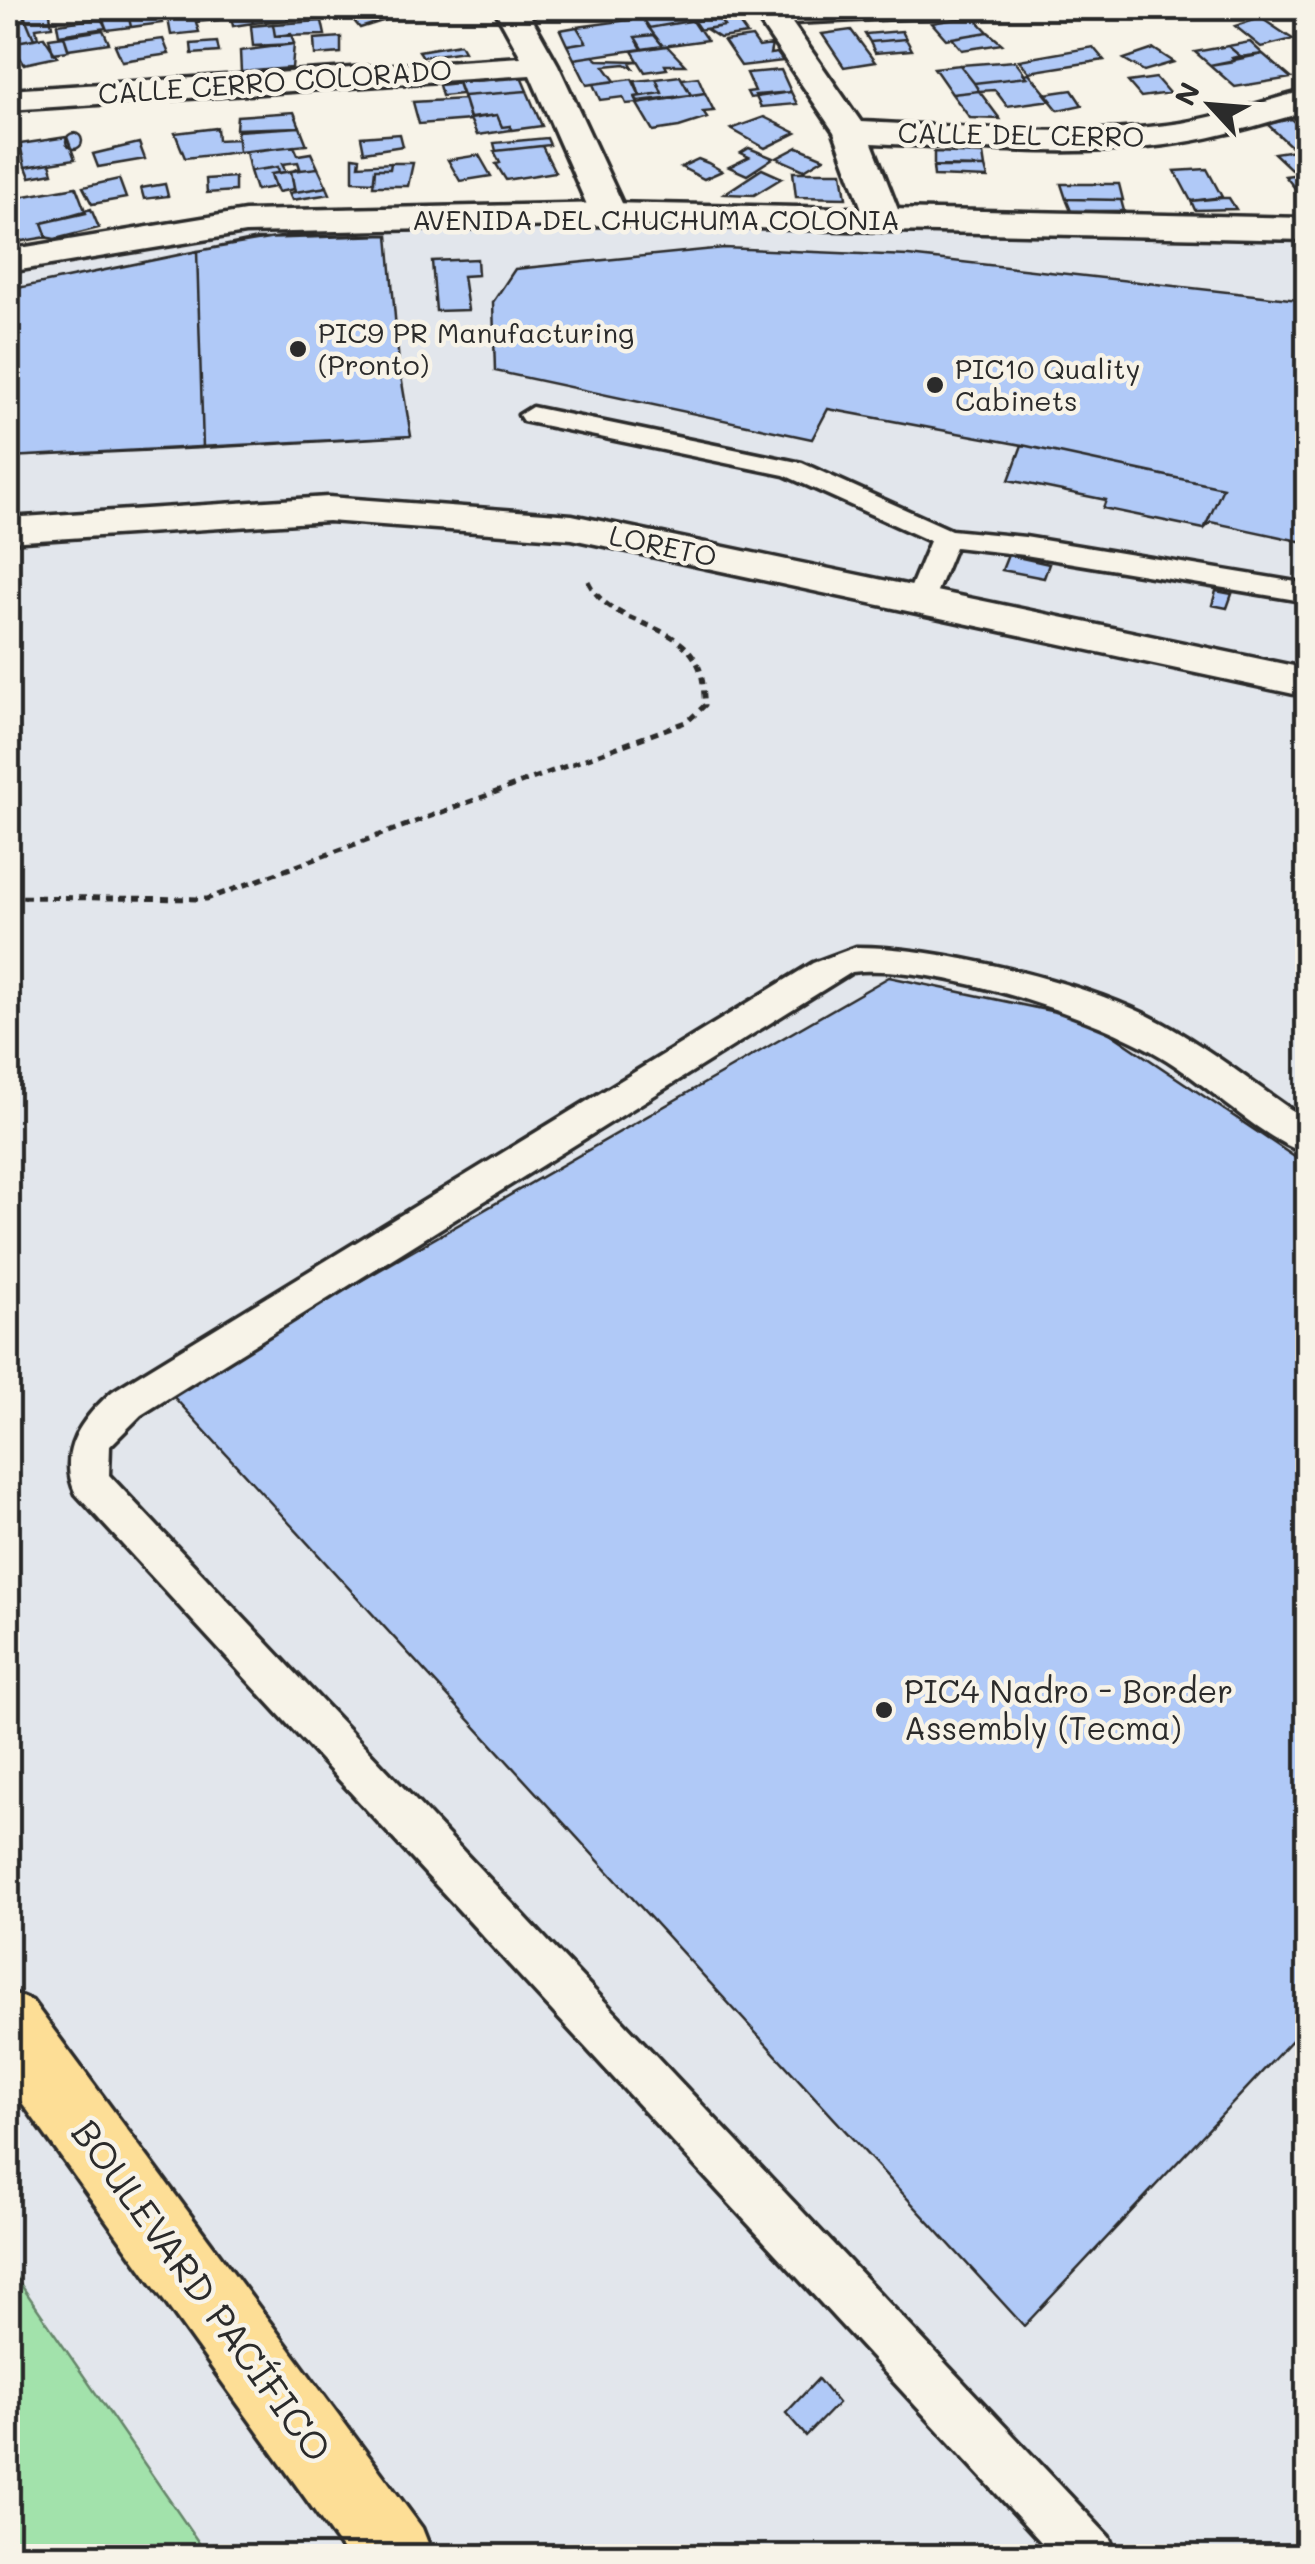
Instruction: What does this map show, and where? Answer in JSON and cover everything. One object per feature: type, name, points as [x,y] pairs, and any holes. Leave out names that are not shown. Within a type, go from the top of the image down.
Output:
[{"type":"main road","name":"BOULEVARD PACÍFICO","points":[[8,2025],[394,2556]]},
{"type":"street","points":[[510,8],[542,64],[609,214]]},
{"type":"street","points":[[769,11],[921,8]]},
{"type":"street","points":[[769,11],[850,132],[884,220]]},
{"type":"street","name":"CALLE CERRO COLORADO","points":[[8,100],[542,64]]},
{"type":"street","name":"CALLE DEL CERRO","points":[[850,132],[1087,140],[1153,137],[1228,123],[1308,100]]},
{"type":"street","name":"AVENIDA DEL CHUCHUMA COLONIA","points":[[8,261],[246,222],[609,214],[1308,229]]},
{"type":"street","name":"LORETO","points":[[8,530],[328,508],[572,527],[1308,682]]},
{"type":"lane","points":[[532,415],[792,470],[945,538],[1025,546],[1308,592]]},
{"type":"lane","points":[[919,600],[945,538]]},
{"type":"lane","points":[[1090,2556],[90,1482],[86,1458],[98,1431],[128,1404],[797,992],[828,968],[856,958],[890,958],[1070,1001],[1134,1023],[1308,1140]]},
{"type":"path","points":[[8,897],[207,899],[688,721],[705,705],[699,664],[682,644],[599,602],[586,574],[603,577]]},
{"type":"shaded area","points":[[281,226],[615,226],[1307,242],[1307,2556],[8,2556],[8,272]]},
{"type":"green space","points":[[8,2266],[208,2556],[8,2556]]},
{"type":"building","points":[[18,8],[49,8],[52,26],[36,28],[38,38],[34,39],[24,15],[8,18],[18,16]]},
{"type":"building","points":[[158,8],[162,23],[131,27],[127,9]]},
{"type":"building","points":[[166,8],[213,8],[218,20],[196,22],[199,32],[171,35]]},
{"type":"building","points":[[229,8],[255,8],[249,9],[253,23],[233,26]]},
{"type":"building","points":[[284,8],[288,20],[253,23],[249,9]]},
{"type":"building","points":[[284,8],[328,8],[334,15],[288,20]]},
{"type":"building","points":[[384,8],[392,18],[360,28],[350,16],[336,18],[331,12]]},
{"type":"building","points":[[708,8],[720,16],[649,28],[643,18]]},
{"type":"building","points":[[127,9],[131,27],[107,30],[100,12]]},
{"type":"building","points":[[24,15],[34,39],[8,43],[8,18]]},
{"type":"building","points":[[733,15],[747,34],[720,38],[706,29],[724,26],[718,17]]},
{"type":"building","points":[[973,16],[988,32],[946,39],[932,23]]},
{"type":"building","points":[[718,17],[724,26],[698,30],[692,21]]},
{"type":"building","points":[[101,18],[106,28],[59,35],[57,24]]},
{"type":"building","points":[[643,18],[654,35],[635,37],[642,49],[574,59],[567,45],[586,42],[577,27]]},
{"type":"building","points":[[1261,18],[1293,39],[1261,47],[1235,26]]},
{"type":"building","points":[[693,20],[707,40],[663,46],[649,28]]},
{"type":"building","points":[[322,21],[325,35],[275,36],[273,24]]},
{"type":"building","points":[[273,24],[275,36],[291,34],[294,44],[253,46],[251,26]]},
{"type":"building","points":[[577,27],[586,42],[567,45],[560,30]]},
{"type":"building","points":[[103,30],[109,43],[68,49],[64,36]]},
{"type":"building","points":[[851,30],[875,62],[844,67],[822,34]]},
{"type":"building","points":[[902,31],[906,39],[870,42],[865,34]]},
{"type":"building","points":[[988,32],[1002,44],[962,50],[952,38]]},
{"type":"building","points":[[654,35],[663,46],[642,49],[635,37]]},
{"type":"building","points":[[64,36],[69,51],[53,53],[49,38]]},
{"type":"building","points":[[44,37],[57,57],[24,64],[11,43]]},
{"type":"building","points":[[341,37],[341,53],[315,55],[314,39]]},
{"type":"building","points":[[752,37],[759,47],[772,45],[770,54],[777,53],[783,61],[741,66],[724,41]]},
{"type":"building","points":[[163,39],[169,54],[122,61],[115,45]]},
{"type":"building","points":[[906,39],[912,50],[875,53],[870,42]]},
{"type":"building","points":[[217,42],[219,52],[192,54],[191,44]]},
{"type":"building","points":[[1250,42],[1263,54],[1232,58],[1240,56],[1228,46]]},
{"type":"building","points":[[294,44],[292,68],[241,72],[240,51]]},
{"type":"building","points":[[460,44],[464,51],[423,57],[419,51]]},
{"type":"building","points":[[667,46],[685,65],[665,65],[667,69],[645,72],[632,51]]},
{"type":"building","points":[[1228,46],[1240,56],[1232,58],[1234,61],[1210,65],[1195,52]]},
{"type":"building","points":[[1093,47],[1104,60],[1029,72],[1019,60]]},
{"type":"building","points":[[1154,49],[1174,62],[1144,71],[1124,59]]},
{"type":"building","points":[[1263,54],[1291,78],[1235,87],[1210,65]]},
{"type":"building","points":[[593,56],[598,60],[638,61],[630,62],[633,68],[625,64],[604,66],[615,81],[587,85],[574,59]]},
{"type":"building","points":[[1015,61],[1027,77],[974,83],[960,65]]},
{"type":"building","points":[[960,65],[979,91],[952,94],[934,68]]},
{"type":"building","points":[[781,70],[791,92],[750,98],[747,92],[755,91],[747,73]]},
{"type":"building","points":[[1029,73],[1051,100],[1007,106],[995,90],[979,91],[974,83],[1027,77],[1024,74]]},
{"type":"building","points":[[680,76],[691,95],[638,101],[635,97],[662,93],[656,79]]},
{"type":"building","points":[[521,77],[527,91],[463,96],[458,82]]},
{"type":"building","points":[[698,77],[705,93],[691,95],[682,79]]},
{"type":"building","points":[[1156,78],[1169,93],[1141,97],[1128,82]]},
{"type":"building","points":[[632,79],[640,96],[635,97],[638,103],[626,104],[623,97],[600,100],[593,84]]},
{"type":"building","points":[[656,79],[662,93],[640,96],[635,81]]},
{"type":"building","points":[[458,83],[462,94],[442,96],[439,85]]},
{"type":"building","points":[[1072,90],[1082,105],[1058,110],[1045,94]]},
{"type":"building","points":[[527,91],[542,126],[511,130],[510,126],[502,127],[497,115],[470,118],[463,96]]},
{"type":"building","points":[[979,91],[1000,119],[970,118],[952,94]]},
{"type":"building","points":[[791,92],[797,104],[761,107],[755,95]]},
{"type":"building","points":[[705,93],[714,111],[703,112],[707,118],[679,127],[653,131],[637,104]]},
{"type":"building","points":[[464,99],[470,120],[419,124],[413,102]]},
{"type":"building","points":[[294,112],[300,127],[236,129],[237,116]]},
{"type":"building","points":[[497,115],[502,127],[510,126],[511,130],[477,135],[470,119]]},
{"type":"building","points":[[764,117],[796,133],[765,148],[731,129]]},
{"type":"building","points":[[1291,119],[1308,134],[1308,148],[1295,150],[1267,124]]},
{"type":"building","points":[[300,127],[307,145],[239,152],[237,131]]},
{"type":"building","points":[[217,128],[218,140],[238,139],[239,152],[185,158],[175,133]]},
{"type":"building","points":[[74,133],[82,141],[74,149],[66,141]]},
{"type":"building","points":[[400,134],[403,146],[364,152],[361,137]]},
{"type":"building","points":[[67,137],[75,159],[25,167],[20,144]]},
{"type":"building","points":[[547,138],[550,145],[496,151],[494,143]]},
{"type":"building","points":[[139,143],[145,159],[98,167],[93,154]]},
{"type":"building","points":[[294,146],[298,155],[311,153],[318,168],[292,171],[300,168],[298,162],[282,164],[286,172],[279,173],[278,167],[250,171],[246,152]]},
{"type":"building","points":[[542,146],[555,172],[506,180],[496,164],[500,163],[494,151]]},
{"type":"building","points":[[798,147],[824,158],[804,170],[777,158]]},
{"type":"building","points":[[749,148],[773,158],[747,175],[729,167],[749,157],[741,153]]},
{"type":"building","points":[[1308,148],[1308,167],[1292,170],[1274,153]]},
{"type":"building","points":[[934,152],[983,154],[985,167],[934,166]]},
{"type":"building","points":[[479,155],[491,176],[460,181],[448,160]]},
{"type":"building","points":[[353,157],[360,158],[359,165],[391,163],[390,169],[375,169],[374,182],[353,181]]},
{"type":"building","points":[[698,159],[722,171],[704,179],[681,167]]},
{"type":"building","points":[[50,163],[53,173],[30,177],[26,167]]},
{"type":"building","points":[[391,163],[413,163],[408,186],[373,186],[375,169],[390,169]]},
{"type":"building","points":[[278,167],[279,173],[271,174],[275,187],[256,190],[250,171]]},
{"type":"building","points":[[933,167],[985,167],[988,178],[934,176]]},
{"type":"building","points":[[318,168],[327,187],[295,192],[291,171]]},
{"type":"building","points":[[762,169],[782,178],[754,195],[724,194]]},
{"type":"building","points":[[1207,169],[1222,197],[1191,201],[1175,171]]},
{"type":"building","points":[[291,171],[294,189],[278,192],[271,174]]},
{"type":"building","points":[[793,172],[842,172],[846,198],[796,197]]},
{"type":"building","points":[[1308,173],[1308,204],[1285,176]]},
{"type":"building","points":[[235,177],[235,191],[207,193],[206,179]]},
{"type":"building","points":[[119,179],[126,198],[92,204],[83,187]]},
{"type":"building","points":[[165,184],[168,196],[144,199],[141,188]]},
{"type":"building","points":[[1061,184],[1119,184],[1123,200],[1066,199]]},
{"type":"building","points":[[76,187],[86,213],[42,223],[47,237],[11,243],[8,199]]},
{"type":"building","points":[[327,187],[330,194],[292,200],[289,193]]},
{"type":"building","points":[[1229,198],[1236,209],[1195,210],[1191,201]]},
{"type":"building","points":[[1066,199],[1121,200],[1124,211],[1071,211]]},
{"type":"building","points":[[91,209],[99,228],[55,239],[44,237],[42,223]]},
{"type":"building","points":[[388,235],[399,364],[411,436],[8,457],[8,290],[257,239]]},
{"type":"building","name":"PIC9 PR Manufacturing (Pronto)","points":[[388,235],[399,364],[411,436],[203,448],[197,251],[287,236]]},
{"type":"building","name":"PIC10 Quality Cabinets","points":[[724,248],[908,256],[1308,301],[1308,543],[1211,522],[1204,529],[1103,508],[1106,500],[1009,480],[1022,445],[828,409],[812,439],[495,371],[493,302],[515,269]]},
{"type":"building","points":[[197,251],[203,448],[8,457],[8,290]]},
{"type":"building","points":[[477,259],[478,275],[463,276],[468,310],[436,311],[432,261]]},
{"type":"building","points":[[1022,445],[1223,488],[1204,529],[1103,508],[1106,500],[1009,480]]},
{"type":"building","points":[[1008,555],[1049,564],[1044,578],[1002,570]]},
{"type":"building","points":[[1216,591],[1232,594],[1227,608],[1212,605]]},
{"type":"building","name":"PIC4 Nadro - Border Assembly (Tecma)","points":[[889,977],[1089,1019],[1308,1166],[1308,2023],[1024,2326],[173,1396],[298,1317]]},
{"type":"building","points":[[818,2379],[838,2403],[806,2436],[786,2413]]},
{"type":"place","name":"PIC9 PR Manufacturing (Pronto)","points":[[298,349]]},
{"type":"place","name":"PIC10 Quality Cabinets","points":[[935,385]]},
{"type":"place","name":"PIC4 Nadro - Border Assembly (Tecma)","points":[[884,1710]]}]
